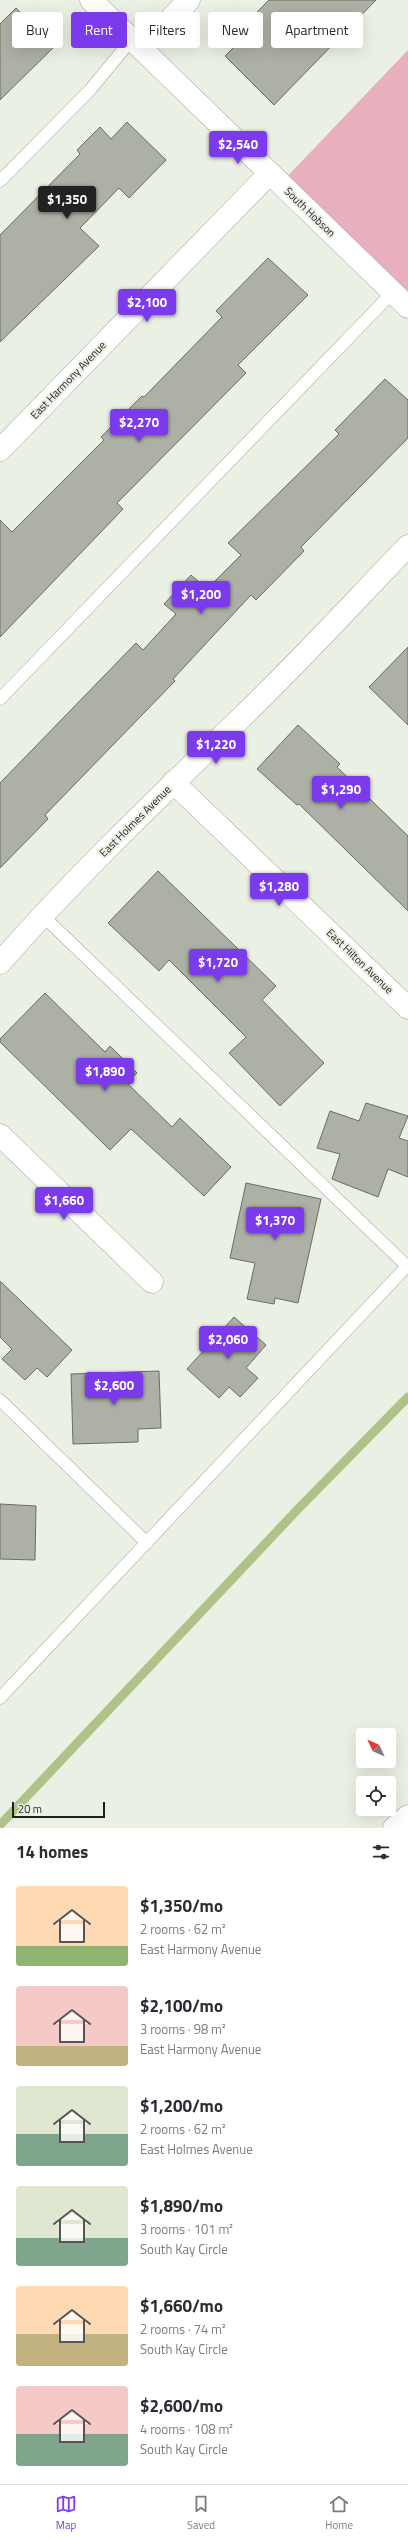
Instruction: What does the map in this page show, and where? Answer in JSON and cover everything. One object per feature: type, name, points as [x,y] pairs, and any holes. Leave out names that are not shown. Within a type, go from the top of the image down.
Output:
[{"type":"main road","name":"South Hobson","points":[[91,0],[135,42]]},
{"type":"main road","points":[[175,12],[189,0]]},
{"type":"main road","name":"South Hobson","points":[[141,48],[401,300]]},
{"type":"main road","name":"East Harmony Avenue","points":[[0,450],[270,173]]},
{"type":"main road","name":"East Holmes Avenue","points":[[0,963],[42,915],[173,782],[243,717],[408,546]]},
{"type":"main road","name":"East Hilton Avenue","points":[[173,782],[408,1008]]},
{"type":"main road","points":[[0,1135],[152,1282]]},
{"type":"main road","points":[[394,1828],[408,1816]]},
{"type":"lane","points":[[0,182],[135,46]]},
{"type":"lane","points":[[0,699],[401,300]]},
{"type":"lane","points":[[0,1698],[407,1266],[42,915]]},
{"type":"lane","points":[[0,1400],[147,1543]]},
{"type":"shaded area","points":[[408,50],[408,307],[281,183]]},
{"type":"building","points":[[269,0],[376,0],[363,13],[363,12],[271,12],[271,48],[329,48],[274,105],[225,56],[233,48],[263,48],[263,12],[257,12]]},
{"type":"building","points":[[16,8],[20,12],[12,12]]},
{"type":"building","points":[[12,12],[12,48],[53,48],[0,100],[0,24]]},
{"type":"building","points":[[127,122],[166,160],[129,198],[119,188],[80,228],[99,246],[0,342],[0,235],[80,154],[77,150],[100,127],[111,139]]},
{"type":"building","points":[[268,258],[308,295],[238,365],[246,373],[117,503],[123,509],[0,637],[0,520],[12,532],[104,440],[101,437],[142,396],[144,397],[222,317],[216,311]]},
{"type":"building","points":[[385,379],[408,400],[408,438],[301,547],[304,551],[256,600],[251,595],[173,679],[175,681],[45,815],[48,819],[0,868],[0,783],[136,643],[143,650],[176,614],[164,604],[191,575],[207,589],[241,555],[228,543],[339,434],[335,430]]},
{"type":"building","points":[[408,647],[408,725],[369,687]]},
{"type":"building","points":[[298,725],[340,764],[337,767],[408,836],[408,911],[299,804],[297,805],[257,769]]},
{"type":"building","points":[[158,871],[276,986],[262,1000],[324,1063],[280,1106],[229,1053],[246,1037],[169,960],[159,971],[108,923]]},
{"type":"building","points":[[45,993],[105,1052],[110,1046],[137,1073],[127,1083],[172,1127],[180,1118],[231,1167],[204,1196],[131,1129],[110,1150],[0,1042],[0,1039]]},
{"type":"building","points":[[366,1103],[408,1116],[399,1138],[408,1141],[408,1177],[388,1169],[378,1197],[332,1179],[340,1154],[317,1148],[330,1111],[359,1121]]},
{"type":"building","points":[[246,1183],[321,1199],[298,1303],[275,1298],[274,1304],[247,1299],[255,1263],[230,1258]]},
{"type":"building","points":[[0,1281],[72,1350],[47,1377],[37,1368],[25,1380],[2,1359],[12,1349],[0,1337]]},
{"type":"building","points":[[234,1317],[266,1345],[246,1368],[258,1378],[240,1397],[229,1387],[219,1398],[187,1369]]},
{"type":"building","points":[[159,1371],[161,1428],[138,1429],[138,1442],[73,1444],[71,1374]]},
{"type":"building","points":[[0,1504],[36,1506],[35,1560],[0,1559]]},
{"type":"waterway","points":[[0,1825],[299,1508],[408,1397]]}]
